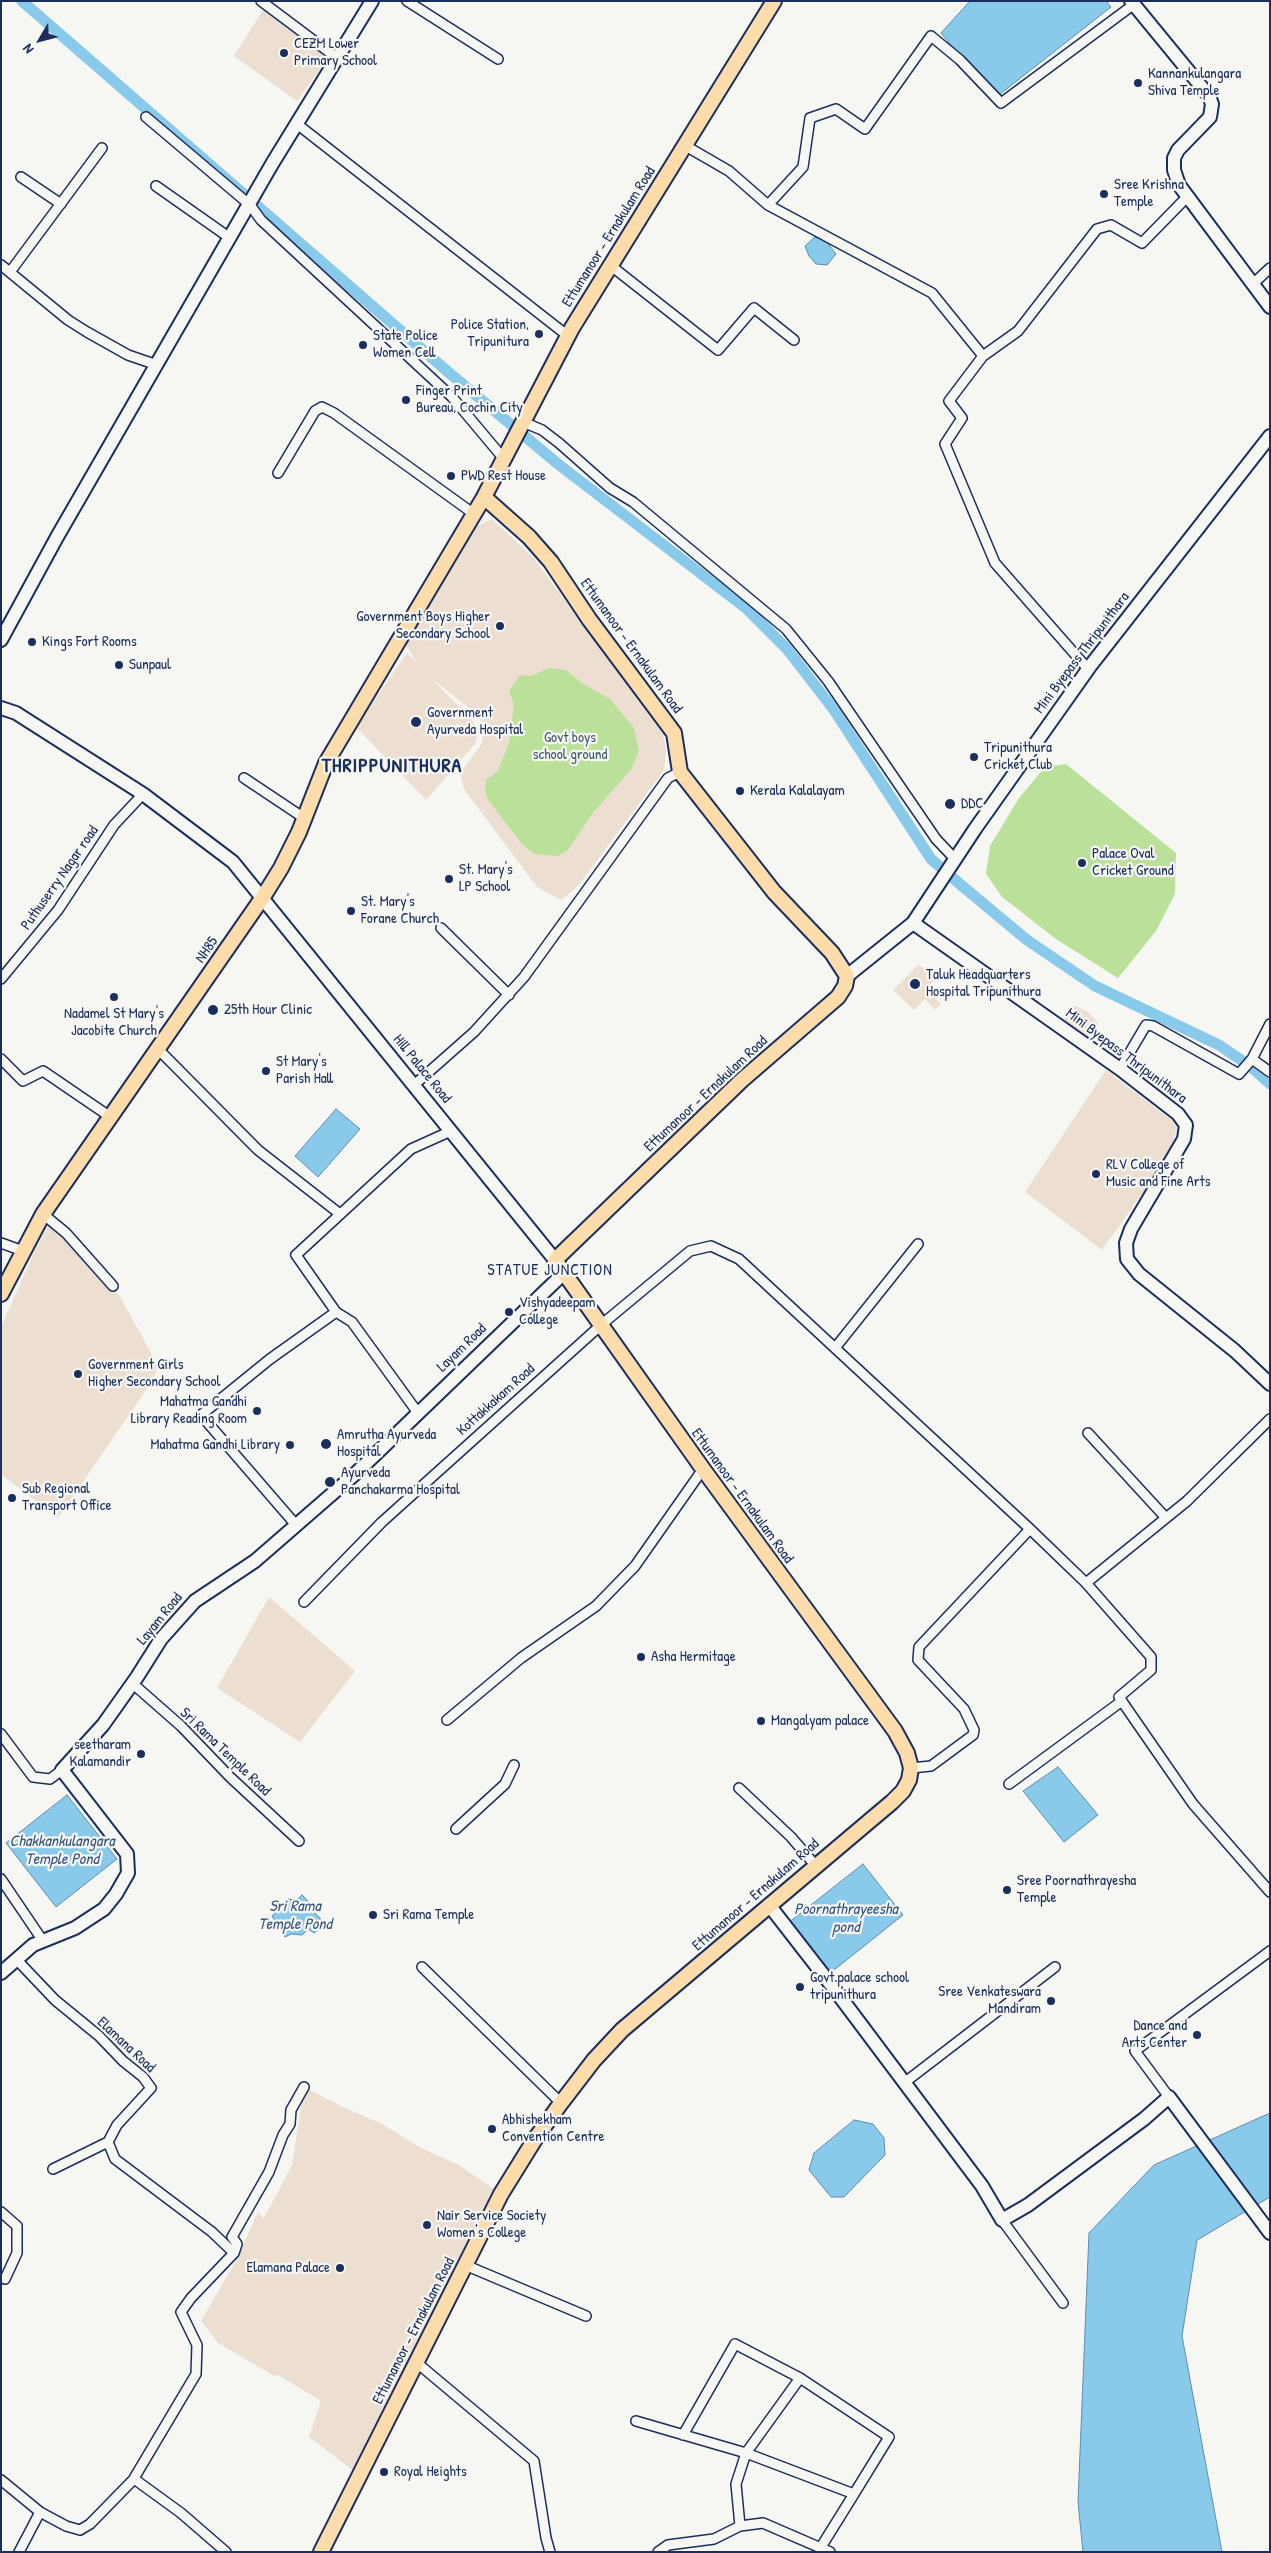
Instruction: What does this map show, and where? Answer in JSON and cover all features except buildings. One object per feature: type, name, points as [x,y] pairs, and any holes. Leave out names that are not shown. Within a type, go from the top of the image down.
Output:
[{"type":"main road","points":[[1,640],[56,537],[297,124],[372,1]]},
{"type":"main road","name":"Ettumanoor - Ernakulam Road","points":[[263,897],[281,868],[326,763],[484,497],[568,336],[774,1]]},
{"type":"main road","points":[[1132,3],[1209,96],[1212,104],[1210,117],[1178,150],[1174,158],[1174,170],[1179,185],[1254,283],[1270,307]]},
{"type":"main road","name":"Mini Byepass Thripunithara","points":[[847,976],[913,923],[954,860],[1088,669],[1270,436]]},
{"type":"main road","name":"Ettumanoor - Ernakulam Road","points":[[322,2552],[416,2362],[433,2334],[501,2194],[535,2139],[561,2103],[606,2045],[903,1791],[909,1780],[911,1768],[907,1753],[895,1731],[702,1469],[555,1260],[742,1080],[838,997],[845,986],[847,976],[832,953],[774,892],[680,772],[674,733],[589,619],[551,562],[529,538],[484,497]]},
{"type":"main road","points":[[1,708],[16,713],[143,794],[234,862],[263,897]]},
{"type":"main road","name":"NH85","points":[[1,1294],[43,1214],[109,1116],[263,897]]},
{"type":"main road","name":"Hill Palace Road","points":[[263,897],[555,1260]]},
{"type":"main road","name":"Mini Byepass Thripunithara","points":[[913,923],[1169,1104],[1185,1122],[1186,1128],[1182,1144],[1128,1236],[1125,1252],[1127,1259],[1139,1274],[1234,1351],[1270,1384]]},
{"type":"main road","name":"Layam Road","points":[[62,1770],[103,1724],[161,1638],[195,1600],[255,1561],[355,1474],[564,1273]]},
{"type":"main road","points":[[1,1973],[33,1945],[75,1928],[104,1909],[116,1894],[128,1873],[127,1854],[62,1770]]},
{"type":"main road","points":[[769,1906],[982,2186],[1002,2220],[1028,2205],[1144,2119],[1169,2097],[1270,2233]]},
{"type":"street","points":[[261,1],[337,58]]},
{"type":"street","points":[[407,1],[498,59]]},
{"type":"street","points":[[768,206],[803,167],[810,118],[836,109],[865,129],[931,36],[960,60],[1001,103],[1132,3]]},
{"type":"street","points":[[146,117],[250,205],[261,220],[452,397],[504,459]]},
{"type":"street","points":[[297,124],[568,336]]},
{"type":"street","points":[[684,145],[729,171],[768,206],[932,293],[983,356]]},
{"type":"street","points":[[10,272],[102,148]]},
{"type":"street","points":[[21,177],[60,204]]},
{"type":"street","points":[[156,186],[230,238]]},
{"type":"street","points":[[1088,669],[995,563],[945,444],[962,418],[950,401],[983,356],[1018,331],[1097,229],[1111,225],[1142,243],[1188,196]]},
{"type":"street","points":[[1,265],[68,320],[128,355],[157,365]]},
{"type":"street","points":[[610,265],[718,350],[754,308],[794,340]]},
{"type":"street","points":[[1254,283],[1270,268]]},
{"type":"street","points":[[278,473],[315,411],[322,407],[341,418],[474,514]]},
{"type":"street","points":[[523,422],[542,430],[559,443],[610,488],[633,502],[786,629],[828,681],[936,839],[954,860]]},
{"type":"street","points":[[414,1085],[474,1032],[524,977],[668,778],[680,772]]},
{"type":"street","points":[[244,778],[304,818]]},
{"type":"street","name":"Puthuserry Nagar road","points":[[1,979],[58,910],[114,825],[143,794]]},
{"type":"street","points":[[441,928],[509,994]]},
{"type":"street","points":[[1120,1069],[1146,1025],[1153,1026],[1238,1074],[1248,1062],[1270,1024]]},
{"type":"street","points":[[157,1048],[258,1150],[340,1214]]},
{"type":"street","points":[[1,1059],[23,1081],[43,1071],[109,1116]]},
{"type":"street","points":[[1248,1062],[1270,1072]]},
{"type":"street","points":[[418,1413],[352,1322],[336,1312],[296,1255],[411,1149],[451,1131]]},
{"type":"street","points":[[43,1214],[66,1233],[113,1286]]},
{"type":"street","points":[[1,1243],[23,1252]]},
{"type":"street","points":[[835,1348],[918,1244]]},
{"type":"street","name":"Kottakkakam Road","points":[[304,1602],[390,1516],[601,1325],[690,1251],[710,1246],[739,1258],[1086,1583],[1151,1657],[1151,1670],[1119,1697],[1122,1701]]},
{"type":"street","points":[[296,1526],[200,1415],[270,1360],[336,1312]]},
{"type":"street","points":[[1086,1583],[1187,1501],[1270,1420]]},
{"type":"street","points":[[1088,1433],[1166,1518]]},
{"type":"street","points":[[447,1720],[521,1658],[596,1606],[635,1566],[702,1469]]},
{"type":"street","points":[[911,1768],[931,1766],[973,1735],[974,1730],[964,1709],[918,1660],[919,1647],[1030,1529]]},
{"type":"street","name":"Sri Rama Temple Road","points":[[132,1683],[299,1841]]},
{"type":"street","points":[[1009,1784],[1122,1701],[1192,1804],[1270,1892]]},
{"type":"street","points":[[1,1734],[33,1776],[50,1779],[62,1770]]},
{"type":"street","points":[[456,1829],[505,1784],[514,1765]]},
{"type":"street","points":[[739,1788],[791,1837],[816,1865]]},
{"type":"street","points":[[1,1879],[43,1941]]},
{"type":"street","points":[[1169,2097],[1135,2050],[1270,1951]]},
{"type":"street","name":"Elamana Road","points":[[17,1960],[56,2000],[99,2036],[123,2062],[143,2077],[151,2088],[117,2125],[108,2142]]},
{"type":"street","points":[[422,1967],[561,2103]]},
{"type":"street","points":[[904,2083],[1055,1967]]},
{"type":"street","points":[[1,2480],[40,2512],[66,2526],[80,2530],[90,2524],[133,2480],[196,2374],[197,2345],[181,2312],[191,2298],[234,2253],[237,2244],[232,2238],[269,2172],[283,2135],[290,2124],[292,2110],[304,2086]]},
{"type":"street","points":[[53,2169],[108,2142],[115,2159],[212,2232],[234,2253]]},
{"type":"street","points":[[1,2212],[17,2226],[16,2253],[5,2279]]},
{"type":"street","points":[[1002,2220],[1063,2303]]},
{"type":"street","points":[[465,2265],[586,2316]]},
{"type":"street","points":[[683,2435],[735,2344],[800,2378],[889,2437],[821,2547]]},
{"type":"street","points":[[416,2362],[534,2461],[546,2538],[550,2552]]},
{"type":"street","points":[[740,2526],[736,2484],[746,2453],[800,2378]]},
{"type":"street","points":[[636,2421],[746,2453],[854,2494]]},
{"type":"street","points":[[133,2480],[181,2513],[226,2552]]},
{"type":"street","points":[[20,2552],[40,2512]]},
{"type":"street","points":[[658,2552],[668,2545],[714,2539],[740,2526],[764,2523],[830,2552]]},
{"type":"shaded area","name":"CEZM Lower Primary School","points":[[268,2],[334,50],[297,101],[234,56]]},
{"type":"shaded area","points":[[492,519],[533,557],[663,734],[666,751],[664,770],[578,886],[561,900],[537,887],[464,789],[460,773],[481,745],[484,732],[483,724],[477,715],[429,676],[470,718],[479,731],[475,744],[426,800],[356,727],[407,653],[417,663],[406,645],[457,553],[475,527]]},
{"type":"shaded area","name":"Taluk Headquarters Hospital Tripunithura","points":[[919,964],[935,979],[925,989],[941,1004],[935,1010],[925,999],[914,1010],[893,990]]},
{"type":"shaded area","points":[[1076,1006],[1088,1012],[1098,1023],[1088,1036],[1065,1023],[1064,1017],[1071,1007]]},
{"type":"shaded area","name":"RLV College of Music and Fine Arts","points":[[1106,1070],[1178,1125],[1169,1156],[1102,1250],[1025,1192]]},
{"type":"shaded area","name":"Government Girls Higher Secondary School","points":[[49,1225],[83,1256],[119,1295],[154,1358],[157,1368],[153,1380],[58,1518],[1,1474],[1,1327],[36,1248]]},
{"type":"shaded area","points":[[269,1597],[355,1671],[300,1742],[217,1688]]},
{"type":"shaded area","points":[[304,2087],[382,2124],[421,2148],[459,2165],[501,2194],[355,2472],[309,2437],[321,2401],[278,2375],[274,2376],[218,2343],[201,2321],[237,2259],[258,2212],[267,2222],[264,2218],[292,2165]]},
{"type":"green space","name":"Govt boys school ground","points":[[549,668],[566,670],[582,683],[610,699],[634,728],[639,751],[631,770],[595,810],[567,851],[558,856],[534,854],[522,844],[489,801],[485,791],[486,780],[498,771],[509,743],[514,705],[509,691],[520,675],[531,676]]},
{"type":"green space","name":"Palace Oval Cricket Ground","points":[[1066,764],[1176,853],[1175,894],[1156,931],[1118,978],[1056,939],[1002,897],[986,874],[990,846],[1019,798],[1045,767]]},
{"type":"water","points":[[970,1],[1106,1],[1111,7],[995,98],[941,33]]},
{"type":"water","points":[[815,237],[826,241],[836,254],[827,265],[816,264],[809,256],[805,246]]},
{"type":"water","points":[[336,1109],[360,1129],[318,1177],[295,1156]]},
{"type":"water","points":[[1058,1767],[1098,1815],[1064,1842],[1023,1791]]},
{"type":"water","name":"Chakkankulangara Temple Pond","points":[[67,1795],[117,1859],[56,1907],[6,1843]]},
{"type":"water","name":"Poornathrayeesha pond","points":[[863,1864],[903,1915],[829,1974],[788,1923]]},
{"type":"water","name":"Sri Rama Temple Pond","points":[[302,1895],[310,1903],[307,1905],[326,1924],[314,1933],[308,1929],[302,1935],[291,1934],[285,1937],[272,1916],[288,1899],[297,1900]]},
{"type":"water","points":[[1270,2113],[1270,2197],[1197,2240],[1182,2336],[1222,2552],[1083,2552],[1078,2502],[1089,2233],[1154,2165]]},
{"type":"water","points":[[854,2120],[873,2124],[884,2138],[885,2155],[844,2197],[831,2197],[809,2170],[814,2153]]},
{"type":"waterway","points":[[22,1],[447,371],[558,464],[747,609],[787,649],[834,710],[931,859],[1027,940],[1095,986],[1219,1045],[1250,1066],[1270,1084]]},
{"type":"place","name":"CEZM Lower Primary School","points":[[284,53]]},
{"type":"place","name":"Kannankulangara Shiva Temple","points":[[1138,83]]},
{"type":"place","name":"Sree Krishna Temple","points":[[1104,194]]},
{"type":"place","name":"Police Station, Tripunitura","points":[[539,334]]},
{"type":"place","name":"State Police Women Cell","points":[[363,345]]},
{"type":"place","name":"Finger Print Bureau, Cochin City","points":[[406,400]]},
{"type":"place","name":"PWD Rest House","points":[[451,476]]},
{"type":"place","name":"Government Boys Higher Secondary School","points":[[500,626]]},
{"type":"place","name":"Kings Fort Rooms","points":[[32,642]]},
{"type":"place","name":"Sunpaul","points":[[119,665]]},
{"type":"place","name":"Government Ayurveda Hospital","points":[[416,722]]},
{"type":"place","name":"Tripunithura Cricket Club","points":[[974,757]]},
{"type":"place","name":"Kerala Kalalayam","points":[[740,791]]},
{"type":"place","name":"DDC","points":[[950,804]]},
{"type":"place","name":"Palace Oval Cricket Ground","points":[[1082,863]]},
{"type":"place","name":"St. Mary's LP School","points":[[449,879]]},
{"type":"place","name":"St. Mary's Forane Church","points":[[351,911]]},
{"type":"place","name":"Taluk Headquarters Hospital Tripunithura","points":[[915,984]]},
{"type":"place","name":"Nadamel St Mary's Jacobite Church","points":[[114,997]]},
{"type":"place","name":"25th Hour Clinic","points":[[213,1010]]},
{"type":"place","name":"St Mary's Parish Hall","points":[[266,1071]]},
{"type":"place","name":"RLV College of Music and Fine Arts","points":[[1096,1174]]},
{"type":"place","name":"Vishyadeepam College","points":[[509,1312]]},
{"type":"place","name":"Government Girls Higher Secondary School","points":[[78,1374]]},
{"type":"place","name":"Mahatma Gandhi Library Reading Room","points":[[257,1411]]},
{"type":"place","name":"Amrutha Ayurveda Hospital","points":[[326,1444]]},
{"type":"place","name":"Mahatma Gandhi Library","points":[[290,1445]]},
{"type":"place","name":"Ayurveda Panchakarma Hospital","points":[[330,1482]]},
{"type":"place","name":"Sub Regional Transport Office","points":[[12,1498]]},
{"type":"place","name":"Asha Hermitage","points":[[641,1657]]},
{"type":"place","name":"Mangalyam palace","points":[[761,1721]]},
{"type":"place","name":"seetharam Kalamandir","points":[[141,1754]]},
{"type":"place","name":"Sree Poornathrayesha Temple","points":[[1007,1890]]},
{"type":"place","name":"Sri Rama Temple","points":[[373,1915]]},
{"type":"place","name":"Govt.palace school tripunithura","points":[[800,1987]]},
{"type":"place","name":"Sree Venkateswara Mandiram","points":[[1051,2001]]},
{"type":"place","name":"Dance and Arts Center","points":[[1197,2035]]},
{"type":"place","name":"Abhishekham Convention Centre","points":[[492,2129]]},
{"type":"place","name":"Nair Service Society Women's College","points":[[427,2225]]},
{"type":"place","name":"Elamana Palace","points":[[340,2268]]},
{"type":"place","name":"Royal Heights","points":[[384,2472]]},
{"type":"district","name":"THRIPPUNITHURA","points":[[392,767]]},
{"type":"district","name":"STATUE JUNCTION","points":[[550,1271]]}]
